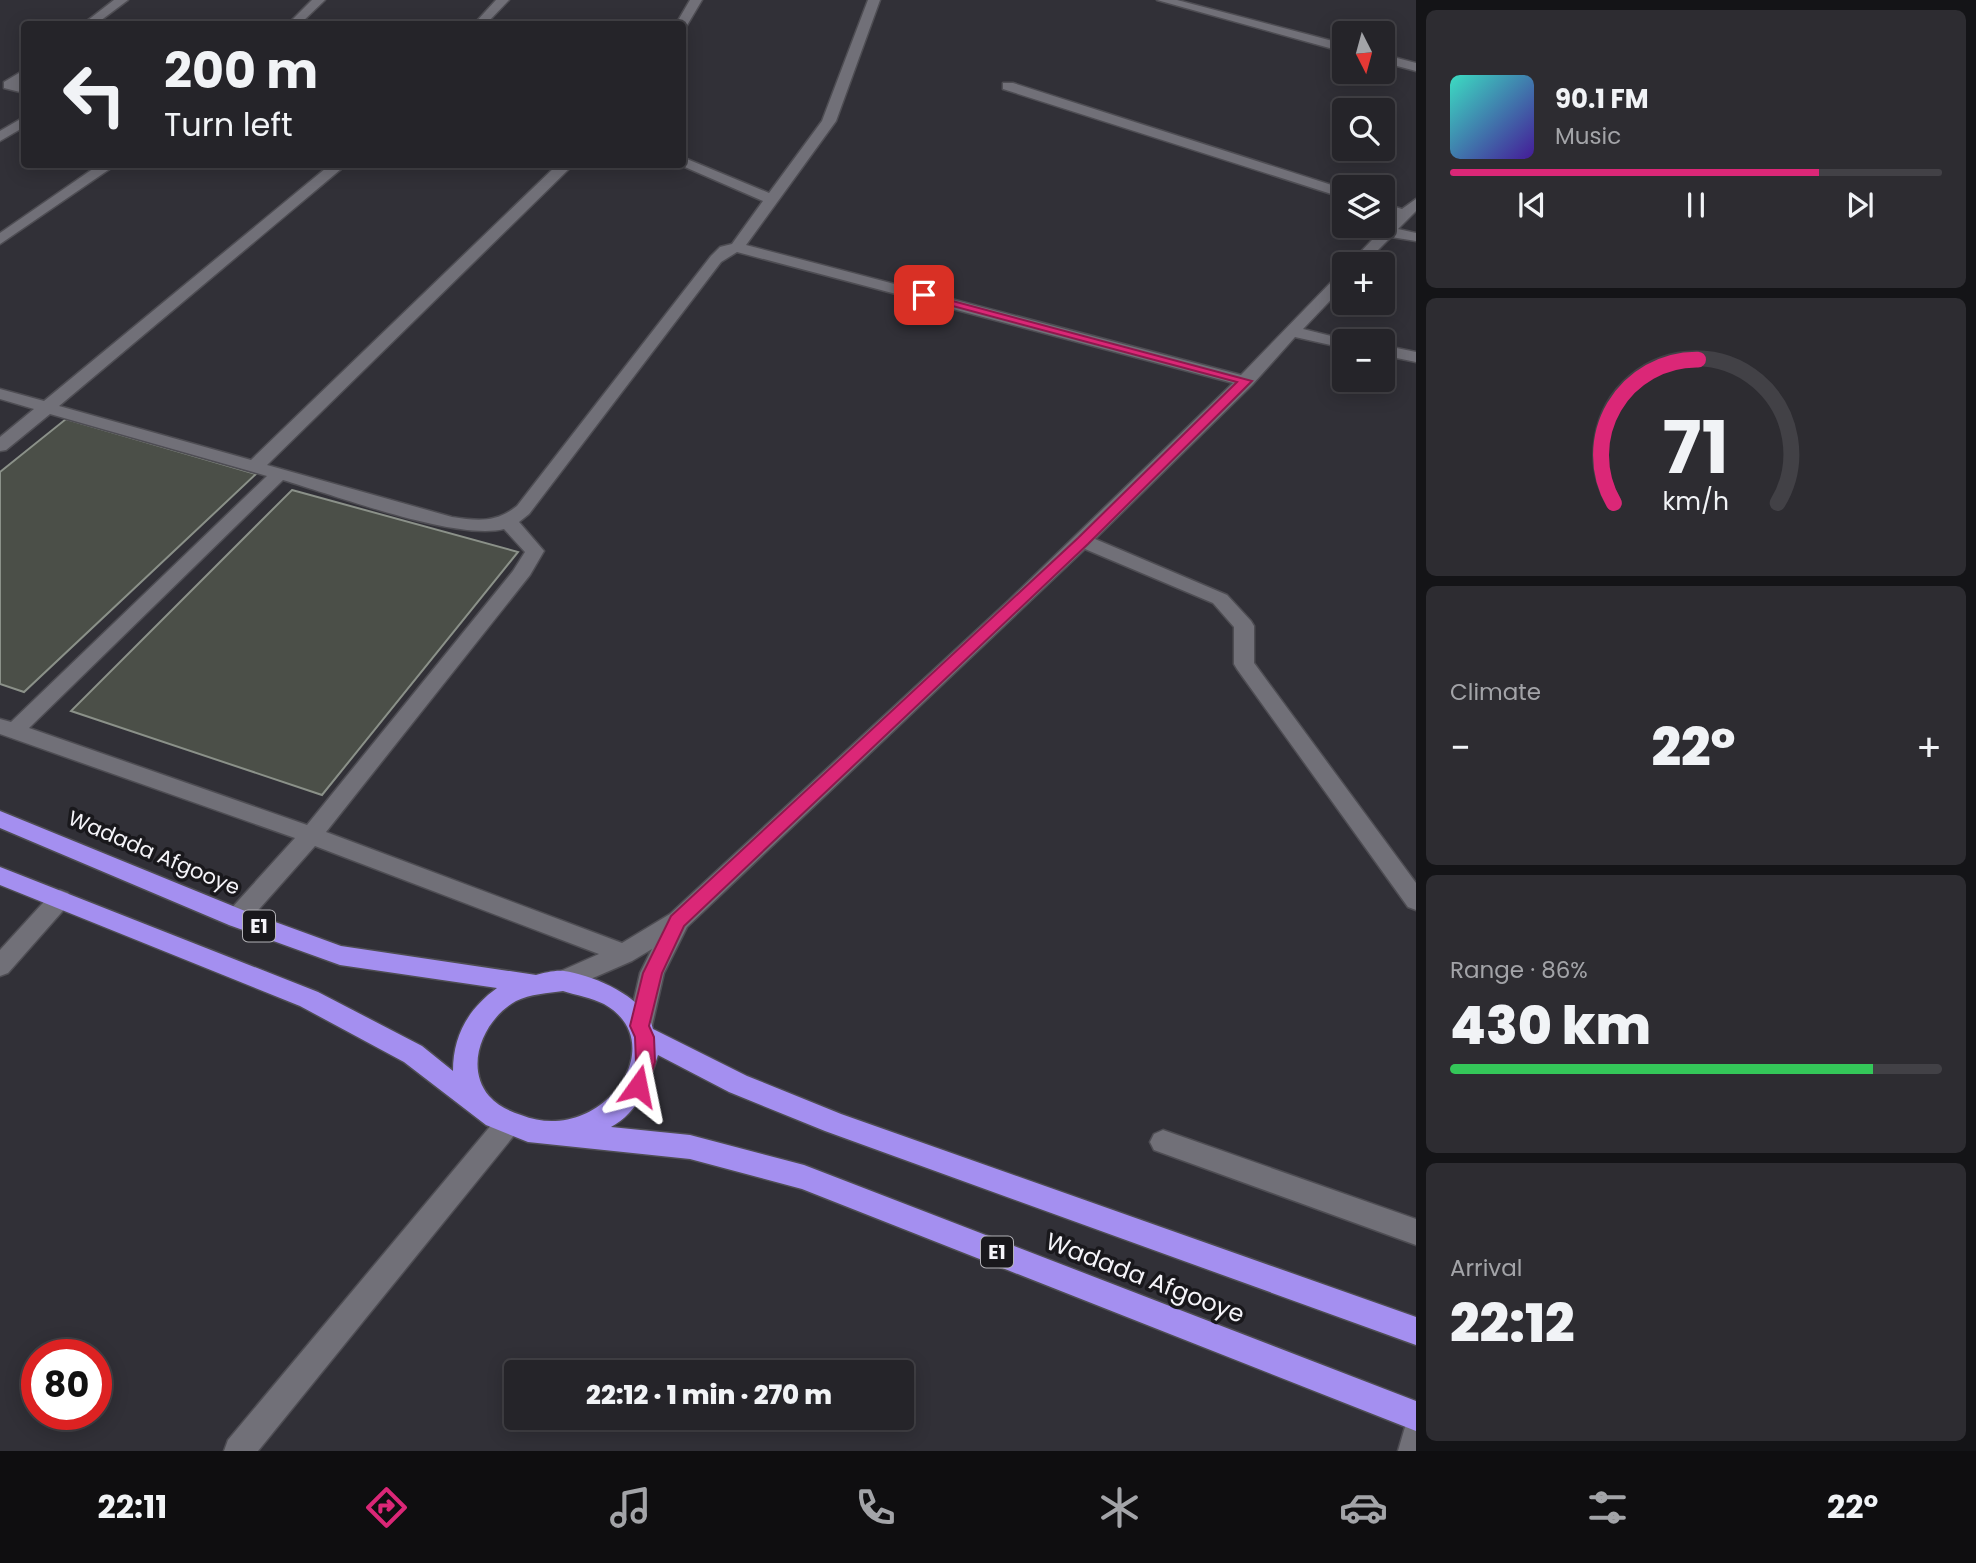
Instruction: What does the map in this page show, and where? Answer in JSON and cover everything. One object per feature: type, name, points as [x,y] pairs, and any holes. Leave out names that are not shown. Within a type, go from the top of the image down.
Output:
[{"type":"highway","name":"Wadada Afgooye","points":[[0,819],[237,918],[340,955],[533,984]]},
{"type":"highway","name":"E1","points":[[0,876],[309,999],[414,1054],[496,1118]]},
{"type":"highway","points":[[562,981],[591,985],[616,997],[634,1015],[642,1032],[645,1062],[638,1086],[620,1108],[596,1124],[566,1133],[535,1134],[496,1118],[469,1088],[464,1062],[469,1037],[483,1014],[505,996],[533,984],[562,981]]},
{"type":"highway","name":"Wadada Afgooye","points":[[642,1032],[738,1084],[834,1123],[1416,1331]]},
{"type":"highway","name":"Wadada Afgooye","points":[[566,1133],[690,1147],[804,1177],[1416,1416]]},
{"type":"street","points":[[93,21],[122,0]]},
{"type":"street","points":[[297,21],[319,0]]},
{"type":"street","points":[[483,21],[503,0]]},
{"type":"street","points":[[684,21],[696,0]]},
{"type":"street","points":[[737,247],[829,121],[874,0]]},
{"type":"street","points":[[1163,0],[1332,45]]},
{"type":"street","points":[[1395,61],[1416,67]]},
{"type":"street","points":[[5,84],[21,76]]},
{"type":"street","points":[[1008,86],[1332,190]]},
{"type":"street","points":[[0,137],[21,123]]},
{"type":"street","points":[[686,163],[772,200]]},
{"type":"street","points":[[0,240],[104,168]]},
{"type":"street","points":[[0,446],[335,168]]},
{"type":"street","points":[[254,467],[563,168]]},
{"type":"street","points":[[1395,224],[1410,208]]},
{"type":"street","points":[[1395,233],[1416,237]]},
{"type":"street","points":[[1368,252],[1381,238]]},
{"type":"street","points":[[0,394],[451,523],[485,527],[509,523],[523,510],[716,258],[725,250],[737,247],[1246,381]]},
{"type":"street","points":[[562,981],[624,954],[678,921],[1083,541],[1246,381],[1332,290]]},
{"type":"street","points":[[1293,332],[1332,340]]},
{"type":"street","points":[[1395,353],[1416,357]]},
{"type":"street","points":[[279,474],[7,728],[312,835],[624,954]]},
{"type":"street","points":[[237,918],[312,835],[535,551],[509,523]]},
{"type":"street","points":[[1083,541],[1220,599],[1244,626],[1244,664],[1416,901]]},
{"type":"street","points":[[0,966],[60,899]]},
{"type":"street","points":[[642,1032],[652,973],[678,921]]},
{"type":"street","points":[[239,1451],[496,1118]]},
{"type":"street","points":[[1163,1142],[1416,1233]]},
{"type":"street","points":[[1413,1451],[1416,1438]]},
{"type":"building","points":[[66,419],[256,474],[24,692],[0,684],[0,472]]},
{"type":"building","points":[[292,490],[518,552],[322,795],[71,711]]},
{"type":"route","points":[[638,1086],[645,1062],[645,1037],[639,1026],[652,973],[678,921],[1083,541],[1246,381],[924,295]]}]
